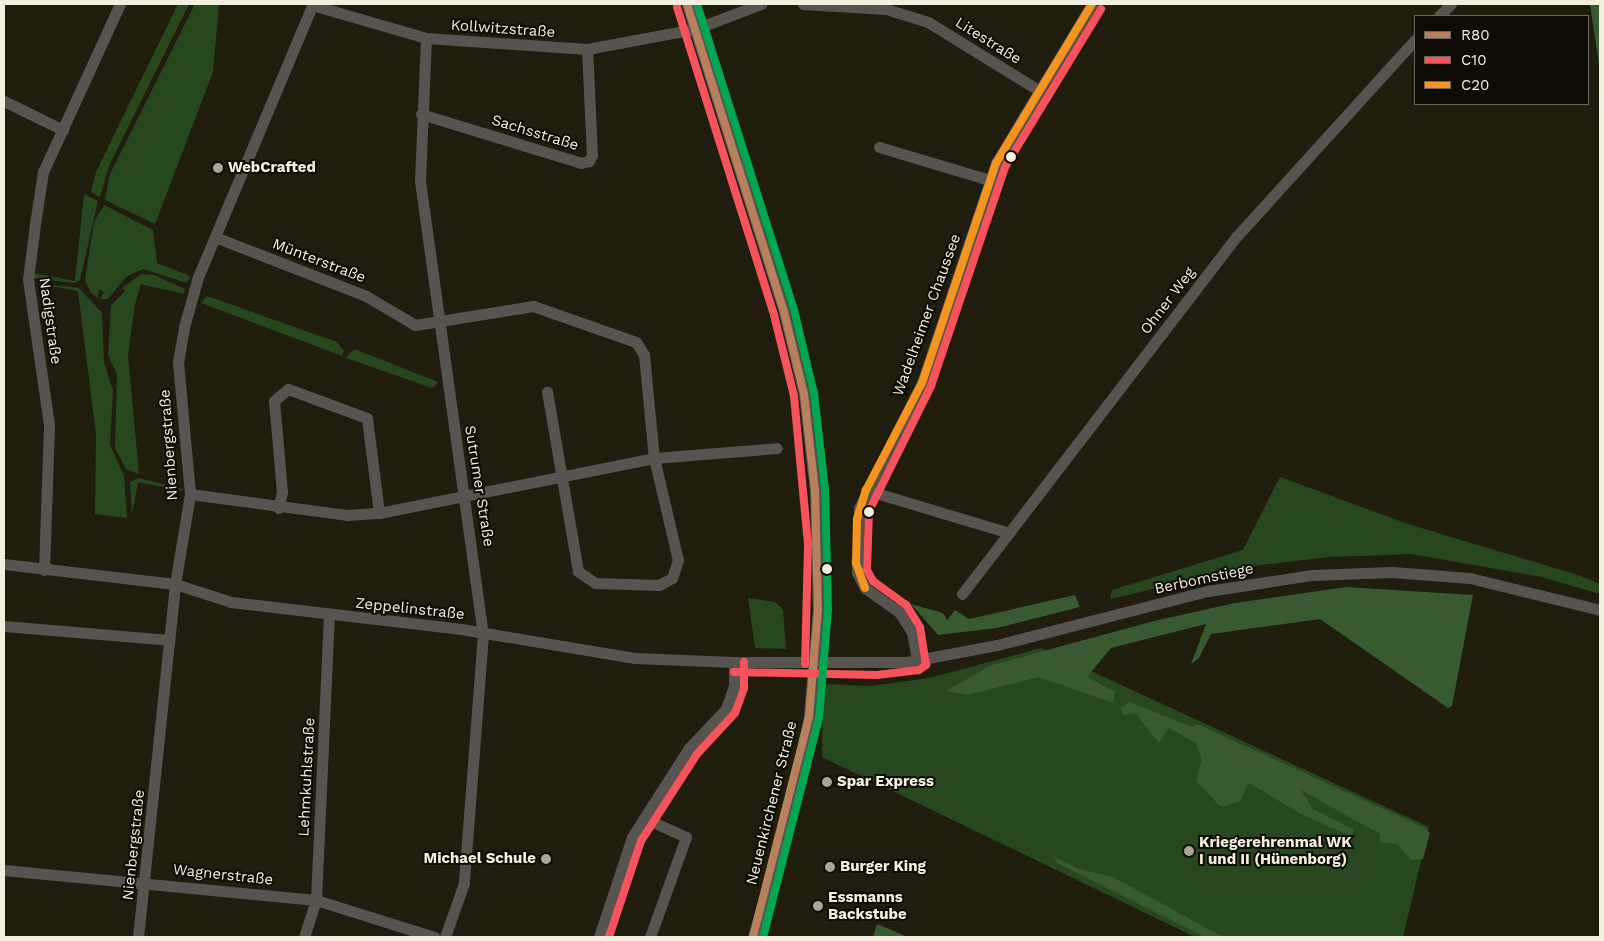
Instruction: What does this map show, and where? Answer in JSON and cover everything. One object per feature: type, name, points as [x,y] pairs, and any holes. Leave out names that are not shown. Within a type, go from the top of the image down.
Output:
[{"type":"street","name":"Nadigstraße","points":[[44,570],[49,425],[28,279],[43,172],[120,4]]},
{"type":"street","name":"Kollwitzstraße","points":[[312,4],[426,38],[588,49],[694,28]]},
{"type":"street","name":"Nienbergstraße","points":[[138,937],[147,882],[175,584],[190,494],[178,362],[198,277],[312,4]]},
{"type":"street","name":"Neuenkirchener Straße","points":[[687,4],[784,312],[804,394],[818,545],[815,664],[802,756],[753,937]]},
{"type":"street","points":[[694,28],[761,4]]},
{"type":"street","name":"Litestraße","points":[[803,4],[886,10],[928,22],[1038,90]]},
{"type":"street","name":"Wadelheimer Chaussee","points":[[917,660],[912,632],[899,612],[865,588],[857,572],[857,519],[866,490],[922,383],[990,180],[1038,90],[1092,4]]},
{"type":"street","points":[[1440,15],[1451,4]]},
{"type":"street","name":"Sutrumer Straße","points":[[426,38],[421,114],[420,180],[437,324],[466,499],[483,634],[464,882],[445,937]]},
{"type":"street","name":"Ohner Weg","points":[[962,594],[1237,236],[1414,41]]},
{"type":"street","name":"Sachsstraße","points":[[421,114],[580,163],[589,161],[588,49]]},
{"type":"street","points":[[4,101],[63,130]]},
{"type":"street","points":[[879,147],[990,180]]},
{"type":"street","name":"Münterstraße","points":[[215,237],[366,296],[398,318],[415,325],[437,324],[533,306],[628,336],[644,354],[654,458],[678,560],[672,578],[659,585],[586,580],[578,571],[559,476],[546,392]]},
{"type":"street","points":[[278,508],[282,492],[274,401],[288,389],[367,418],[379,513]]},
{"type":"street","points":[[190,494],[278,508],[347,515],[379,513],[466,499],[559,476],[654,458],[777,448]]},
{"type":"street","points":[[866,490],[1009,533]]},
{"type":"street","name":"Zeppelinstraße","points":[[4,564],[175,584],[231,602],[329,616],[483,634],[635,658],[815,664]]},
{"type":"street","name":"Berbomstiege","points":[[815,664],[917,660],[997,645],[1208,591],[1311,575],[1392,572],[1470,578],[1600,610]]},
{"type":"street","name":"Lehmkuhlstraße","points":[[304,937],[316,900],[329,616]]},
{"type":"street","points":[[4,626],[169,640]]},
{"type":"street","points":[[599,937],[632,837],[689,748],[726,709],[734,686],[734,662]]},
{"type":"street","points":[[644,818],[686,837],[650,937]]},
{"type":"street","name":"Wagnerstraße","points":[[4,870],[147,882],[316,900],[434,937]]},
{"type":"green space","points":[[178,4],[189,4],[109,166],[100,197],[91,192],[96,172]]},
{"type":"green space","points":[[195,4],[219,4],[213,72],[155,224],[105,200],[110,174]]},
{"type":"green space","points":[[1590,4],[1600,4],[1600,70],[1592,18]]},
{"type":"green space","points":[[84,194],[98,201],[80,280],[74,283],[32,278],[34,273],[75,281]]},
{"type":"green space","points":[[104,205],[153,230],[157,263],[190,276],[187,283],[143,269],[126,277],[108,299],[100,299],[104,292],[99,289],[98,298],[91,293],[85,280],[94,222]]},
{"type":"green space","points":[[141,274],[154,275],[185,289],[184,294],[141,284],[135,304],[128,356],[139,474],[126,469],[115,448],[117,374],[108,355],[111,306],[125,291],[122,288]]},
{"type":"green space","points":[[35,283],[79,288],[102,313],[104,362],[113,391],[110,445],[124,476],[127,518],[95,514],[96,434],[78,291]]},
{"type":"green space","points":[[207,296],[337,342],[344,351],[342,356],[201,303]]},
{"type":"green space","points":[[353,350],[438,382],[432,388],[346,358]]},
{"type":"green space","points":[[1280,477],[1408,524],[1581,576],[1600,584],[1600,594],[1542,577],[1411,554],[1329,557],[1252,566],[1110,599],[1112,590],[1243,550]]},
{"type":"green space","points":[[139,478],[182,489],[182,491],[138,482],[132,514],[130,482]]},
{"type":"green space","points":[[1346,587],[1473,595],[1452,706],[1448,708],[1320,619],[1211,634],[1199,658],[1191,664],[1206,624],[1111,648],[1087,677],[1115,692],[1113,703],[1039,677],[967,695],[946,691],[992,665],[1154,621],[1235,603]]},
{"type":"green space","points":[[1075,595],[1080,607],[997,628],[938,635],[911,604],[943,613],[947,620],[955,610],[969,619]]},
{"type":"green space","points":[[748,598],[775,602],[783,610],[786,649],[755,648]]},
{"type":"green space","points":[[1041,648],[1429,827],[1403,937],[1195,937],[822,757],[823,684],[871,686],[929,678]]},
{"type":"green space","points":[[1130,702],[1192,727],[1197,724],[1423,827],[1430,833],[1423,859],[1411,860],[1397,844],[1380,842],[1380,834],[1301,790],[1313,809],[1353,829],[1353,837],[1303,815],[1249,783],[1240,801],[1224,807],[1218,804],[1196,781],[1202,760],[1196,743],[1169,728],[1159,743],[1135,713],[1124,715],[1120,708]]},
{"type":"green space","points":[[1053,856],[1079,869],[1113,877],[1223,937],[1205,937],[1057,863]]},
{"type":"green space","points":[[877,924],[908,937],[873,937]]},
{"type":"transit line","name":"R80","points":[[687,4],[784,312],[804,394],[815,490],[818,609],[809,717],[753,937]]},
{"type":"transit line","points":[[697,4],[794,310],[814,393],[825,489],[828,609],[819,718],[763,937]]},
{"type":"transit line","name":"C20","points":[[865,588],[856,563],[857,519],[866,490],[922,383],[996,163],[1092,4]]},
{"type":"transit line","name":"C10","points":[[677,7],[774,315],[794,396],[808,545],[805,664]]},
{"type":"transit line","name":"C10","points":[[734,672],[877,675],[919,670],[926,665],[920,627],[906,605],[873,581],[867,570],[869,511],[931,386],[1005,167],[1101,9]]},
{"type":"transit line","name":"C10","points":[[609,937],[641,841],[697,754],[735,713],[744,688],[744,662]]},
{"type":"place","name":"WebCrafted","points":[[218,168]]},
{"type":"place","name":"Spar Express","points":[[827,782]]},
{"type":"place","name":"Kriegerehrenmal WK I und II (Hünenborg)","points":[[1189,851]]},
{"type":"place","name":"Michael Schule","points":[[546,859]]},
{"type":"place","name":"Burger King","points":[[830,867]]},
{"type":"place","name":"Essmanns Backstube","points":[[818,906]]}]
